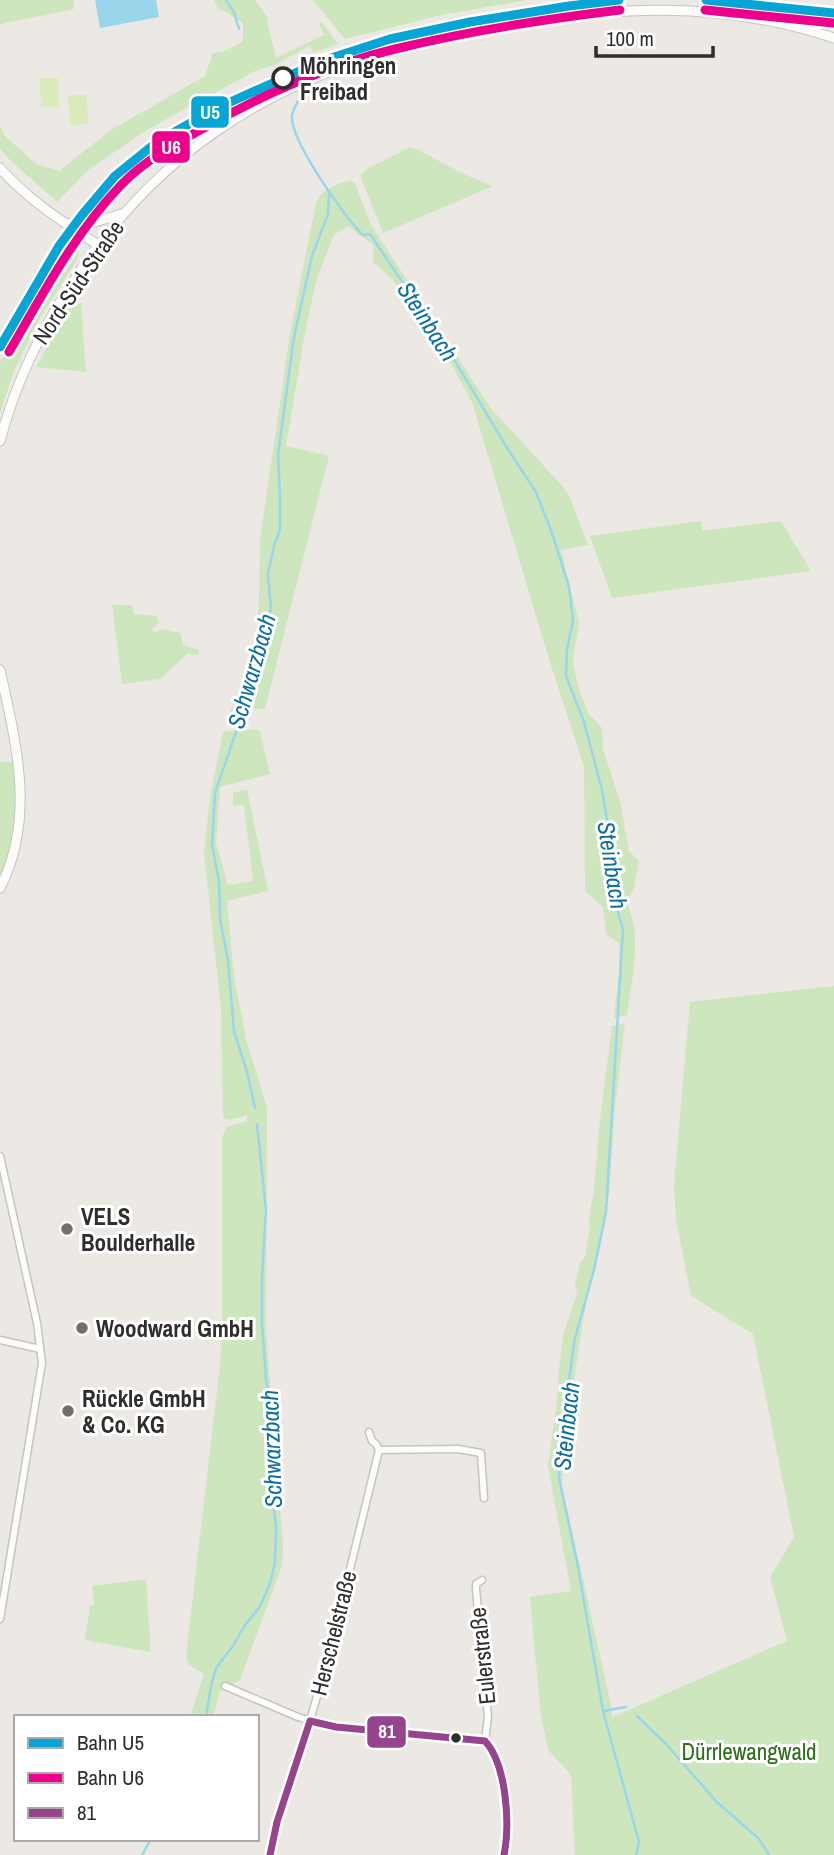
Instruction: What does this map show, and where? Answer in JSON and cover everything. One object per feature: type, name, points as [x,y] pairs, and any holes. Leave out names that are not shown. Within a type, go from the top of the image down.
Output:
[{"type":"main road","name":"Nord-Süd-Straße","points":[[0,441],[10,405],[42,333],[98,245],[165,170],[206,137],[263,102],[314,78],[400,49],[590,13],[680,9],[743,15],[834,37]]},
{"type":"main road","points":[[0,168],[27,195],[98,245]]},
{"type":"main road","points":[[64,223],[91,223],[125,212]]},
{"type":"main road","points":[[74,280],[97,258],[125,212]]},
{"type":"main road","points":[[0,670],[17,750],[21,791],[20,820],[12,859],[0,888]]},
{"type":"street","points":[[0,1156],[37,1323],[42,1363],[3,1577],[0,1619]]},
{"type":"street","points":[[0,1340],[40,1349]]},
{"type":"street","points":[[369,1432],[379,1450],[458,1449],[481,1453],[484,1498]]},
{"type":"street","name":"Herschelstraße","points":[[270,1855],[277,1822],[333,1639],[379,1450]]},
{"type":"street","name":"Eulerstraße","points":[[482,1580],[476,1584],[488,1717],[485,1741],[493,1749],[506,1796],[508,1824],[504,1855]]},
{"type":"street","points":[[225,1686],[310,1721],[336,1727],[485,1741]]},
{"type":"green space","points":[[0,0],[74,0],[74,9],[0,24]]},
{"type":"green space","points":[[214,0],[255,0],[268,18],[276,58],[324,35],[319,23],[322,22],[338,44],[313,53],[310,46],[272,66],[255,71],[150,128],[88,170],[57,202],[0,149],[0,126],[4,135],[36,164],[59,171],[111,130],[205,76],[213,53],[223,52],[243,41],[243,23],[217,7]]},
{"type":"green space","points":[[313,0],[527,0],[446,14],[345,39]]},
{"type":"green space","points":[[40,78],[58,78],[59,107],[41,107]]},
{"type":"green space","points":[[68,95],[87,95],[88,124],[70,125]]},
{"type":"green space","points":[[410,147],[493,186],[383,233],[361,175],[367,169]]},
{"type":"green space","points":[[350,180],[355,183],[371,225],[490,407],[564,488],[588,545],[561,550],[579,623],[573,661],[578,686],[588,713],[602,728],[603,749],[620,801],[629,851],[639,861],[634,888],[626,902],[635,943],[627,1015],[614,1018],[619,943],[606,934],[603,907],[585,891],[584,767],[472,402],[421,318],[392,279],[373,262],[374,246],[348,226],[334,235],[316,281],[286,446],[329,456],[265,709],[246,708],[242,723],[226,724],[256,642],[260,540],[290,334],[316,203],[325,191]]},
{"type":"green space","points":[[79,250],[77,260],[38,321],[14,371],[0,413],[0,362]]},
{"type":"green space","points":[[81,303],[86,372],[36,367],[67,310]]},
{"type":"green space","points":[[701,521],[702,531],[781,521],[811,571],[612,598],[590,536]]},
{"type":"green space","points":[[112,605],[132,605],[134,614],[156,616],[159,622],[152,629],[154,633],[162,629],[181,633],[183,645],[199,650],[199,655],[187,654],[160,679],[122,684]]},
{"type":"green space","points":[[257,729],[270,774],[220,787],[216,843],[228,885],[253,881],[244,805],[233,806],[233,793],[247,789],[268,891],[227,901],[234,977],[247,1043],[267,1107],[266,1330],[283,1548],[282,1565],[240,1680],[220,1691],[214,1715],[191,1715],[204,1674],[188,1664],[186,1655],[220,1365],[222,1137],[227,1127],[247,1121],[247,1115],[229,1120],[223,1118],[221,1010],[204,852],[210,798],[223,732]]},
{"type":"green space","points":[[0,762],[14,762],[18,807],[12,843],[0,880]]},
{"type":"green space","name":"Dürrlewangwald","points":[[834,986],[834,1855],[575,1855],[571,1775],[548,1750],[540,1709],[530,1597],[571,1591],[548,1466],[563,1335],[577,1294],[575,1286],[579,1265],[585,1256],[590,1228],[589,1217],[612,1026],[625,1023],[609,1194],[584,1315],[563,1451],[562,1485],[612,1717],[787,1641],[770,1577],[794,1537],[753,1334],[691,1296],[676,1219],[674,1184],[690,1002]]},
{"type":"green space","points":[[146,1579],[151,1652],[85,1640],[90,1605],[94,1605],[92,1586]]},
{"type":"water","points":[[95,0],[156,0],[159,17],[100,28]]},
{"type":"waterway","name":"Steinbach","points":[[226,0],[234,12],[239,29]]},
{"type":"waterway","name":"Steinbach","points":[[298,101],[292,114],[294,127],[309,160],[355,226],[363,235],[370,234],[452,356],[536,492],[569,587],[573,621],[567,649],[566,676],[584,722],[602,790],[616,873],[616,906],[623,929],[606,1212],[594,1270],[575,1338],[563,1423],[559,1478],[578,1567],[603,1711],[639,1842],[636,1855]]},
{"type":"waterway","name":"Schwarzbach","points":[[255,1108],[234,1031],[228,960],[220,919],[219,881],[212,845],[215,793],[236,732],[271,609],[268,574],[280,530],[278,455],[294,337],[312,256],[328,214],[329,195]]},
{"type":"waterway","name":"Schwarzbach","points":[[206,1715],[216,1668],[259,1608],[270,1584],[275,1562],[276,1527],[271,1481],[275,1444],[262,1324],[266,1210],[257,1124]]},
{"type":"waterway","name":"Steinbach","points":[[603,1711],[626,1707]]},
{"type":"waterway","name":"Steinbach","points":[[637,1716],[665,1743],[717,1802],[759,1839],[769,1855]]},
{"type":"waterway","name":"Schwarzbach","points":[[142,1855],[150,1841]]},
{"type":"rail line","name":"U5","points":[[0,347],[59,246],[115,176],[157,142],[217,108],[322,61],[390,39],[470,22],[619,0]]},
{"type":"rail line","name":"U5","points":[[706,0],[834,13]]},
{"type":"rail line","name":"U6","points":[[9,352],[60,265],[104,204],[140,168],[193,134],[273,92],[371,55],[479,31],[620,10]]},
{"type":"rail line","name":"U6","points":[[705,10],[833,23]]},
{"type":"transit line","name":"81","points":[[270,1855],[277,1822],[310,1721],[336,1727],[485,1741],[498,1765],[505,1796],[507,1828],[504,1855]]},
{"type":"place","name":"Möhringen Freibad","points":[[283,78]]},
{"type":"place","name":"VELS Boulderhalle","points":[[67,1229]]},
{"type":"place","name":"Woodward GmbH","points":[[82,1328]]},
{"type":"place","name":"Rückle GmbH & Co. KG","points":[[68,1411]]}]
